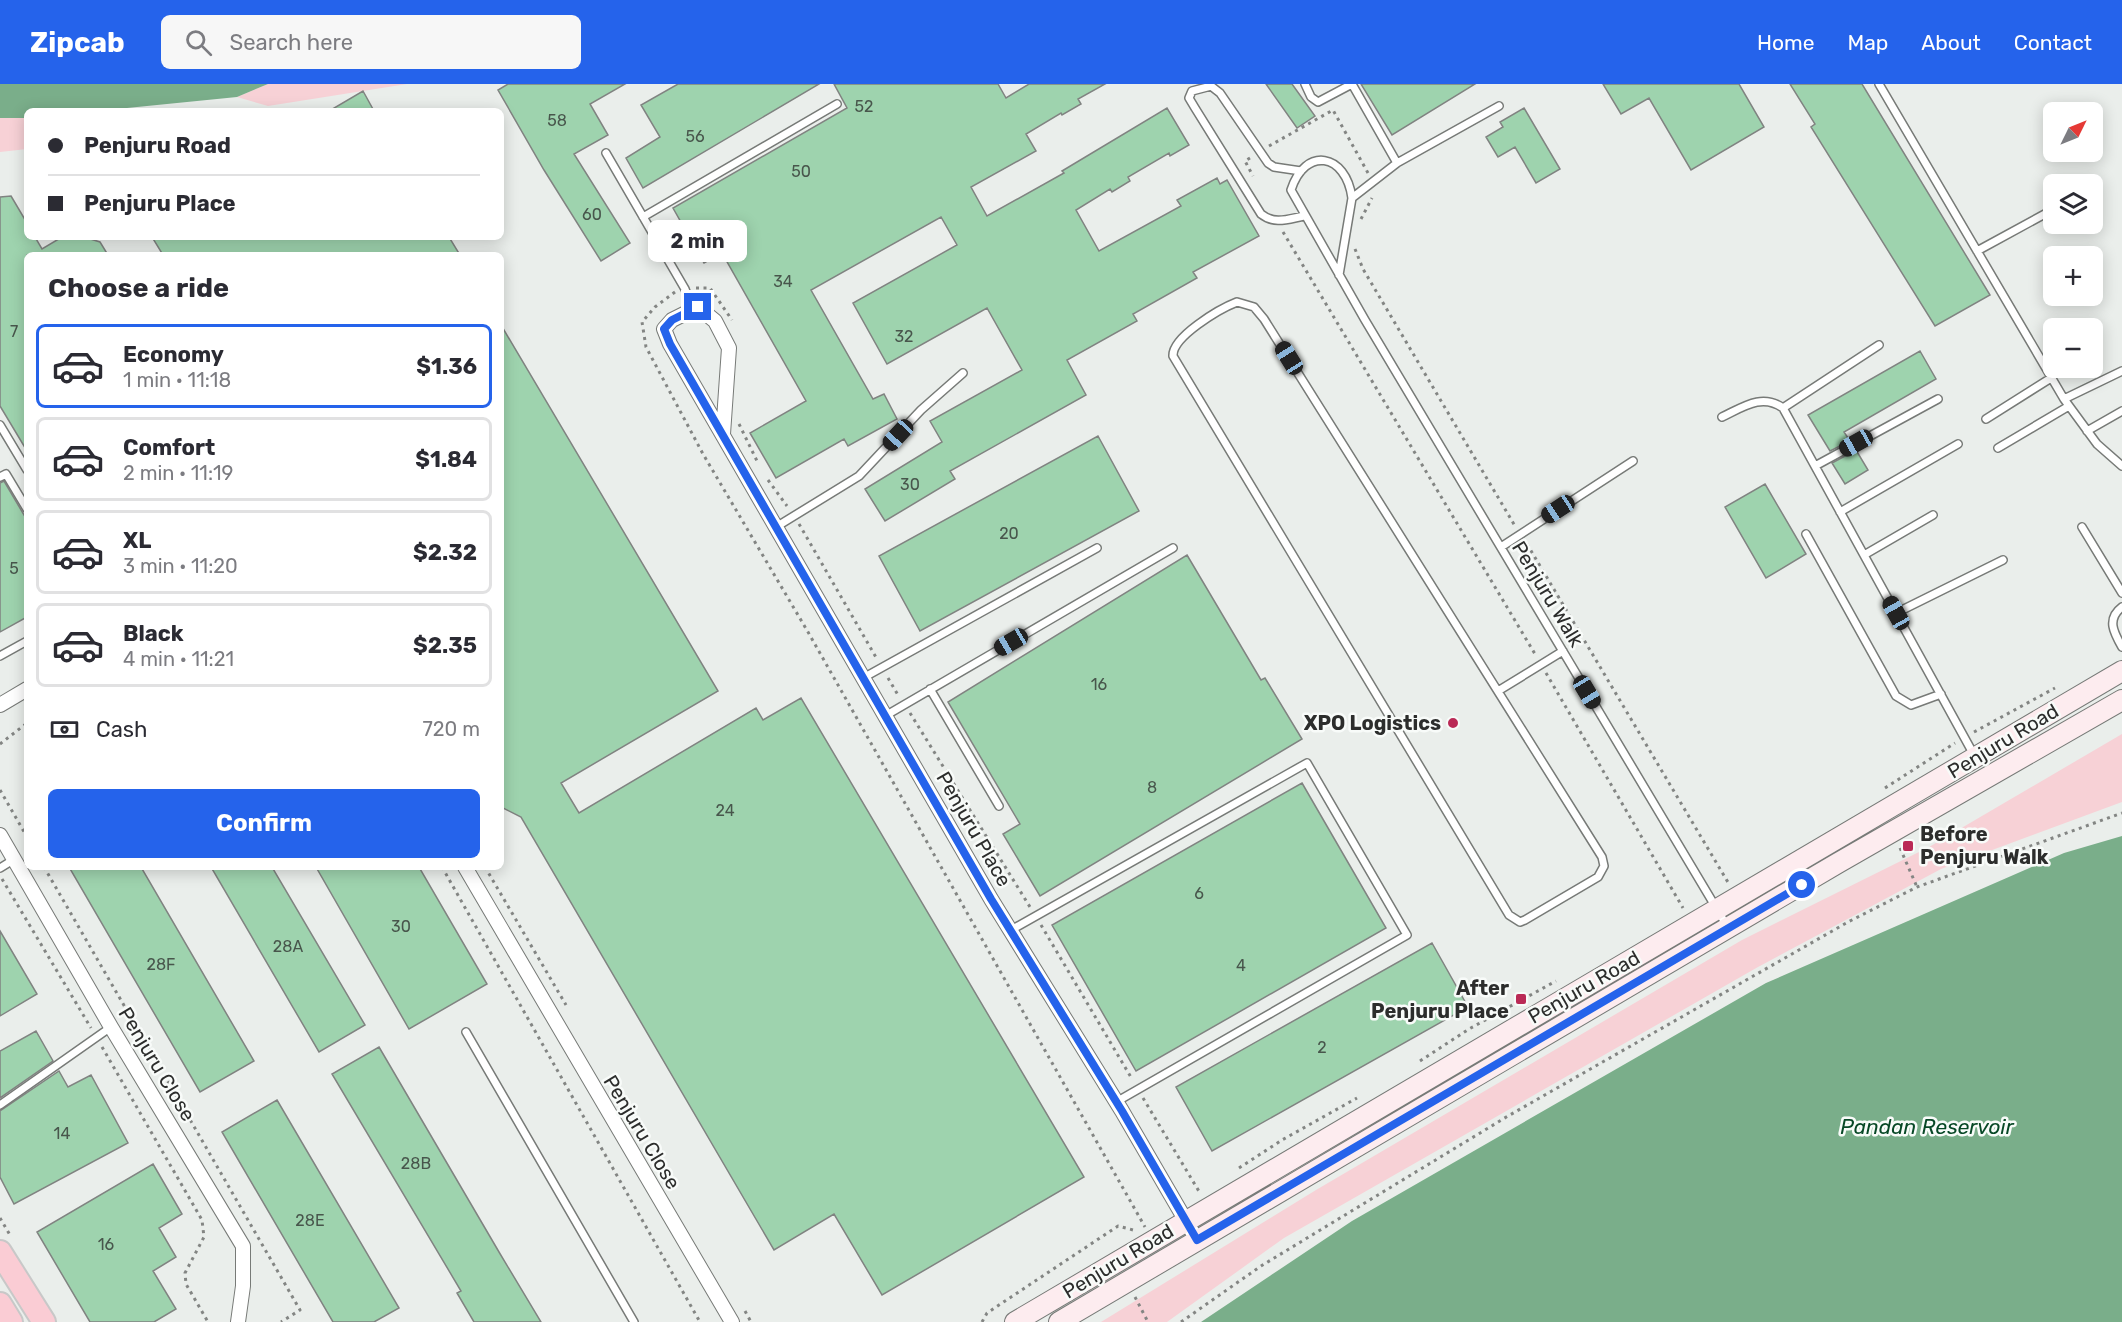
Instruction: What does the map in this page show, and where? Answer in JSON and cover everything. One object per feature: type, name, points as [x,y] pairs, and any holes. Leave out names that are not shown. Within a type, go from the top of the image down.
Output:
[{"type":"highway","points":[[0,1252],[44,1322]]},
{"type":"highway","points":[[0,1304],[11,1322]]},
{"type":"main road","name":"Penjuru Road","points":[[1015,1322],[1204,1200],[1717,910],[2122,671]]},
{"type":"main road","name":"Penjuru Road","points":[[1059,1322],[1896,830],[2122,700]]},
{"type":"street","points":[[693,309],[698,307],[715,321],[729,348],[723,434]]},
{"type":"street","name":"Penjuru Place","points":[[693,309],[672,320],[664,329],[885,716],[1197,1240]]},
{"type":"street","points":[[0,705],[24,691]]},
{"type":"street","name":"Penjuru Close","points":[[0,835],[111,1027],[243,1246],[243,1286],[238,1322]]},
{"type":"street","name":"Penjuru Close","points":[[467,870],[732,1322]]},
{"type":"lane","points":[[1305,84],[1311,97],[1318,102],[1352,84],[1397,163]]},
{"type":"lane","points":[[1879,84],[2043,364]]},
{"type":"lane","points":[[1304,216],[1269,220],[1254,203],[1189,98],[1192,91],[1211,86],[1220,93],[1274,167],[1300,171],[1326,159],[1335,163],[1350,186],[1352,198],[1339,275]]},
{"type":"lane","points":[[643,217],[837,104]]},
{"type":"lane","points":[[1352,198],[1397,163],[1499,106]]},
{"type":"lane","points":[[606,153],[685,289],[693,309]]},
{"type":"lane","name":"Penjuru Walk","points":[[1300,171],[1291,190],[1304,216],[1728,929]]},
{"type":"lane","points":[[1977,251],[2043,215]]},
{"type":"lane","points":[[1237,302],[1254,307],[1498,692],[1596,848],[1604,866],[1598,876],[1520,922],[1509,915],[1173,356],[1173,350],[1182,337],[1229,305],[1237,302]]},
{"type":"lane","points":[[1783,408],[1879,345]]},
{"type":"lane","points":[[1998,448],[2066,403],[2122,371]]},
{"type":"lane","points":[[776,527],[859,476],[921,410],[963,373]]},
{"type":"lane","points":[[1986,419],[2051,378],[2087,431],[2120,462]]},
{"type":"lane","points":[[1815,466],[1938,399]]},
{"type":"lane","points":[[1722,417],[1759,400],[1773,401],[1783,408],[1975,757]]},
{"type":"lane","points":[[2087,431],[2122,411]]},
{"type":"lane","points":[[0,424],[24,465]]},
{"type":"lane","points":[[1840,512],[1958,444]]},
{"type":"lane","points":[[1501,547],[1633,460]]},
{"type":"lane","points":[[0,477],[6,474],[24,504]]},
{"type":"lane","points":[[1864,555],[1933,515]]},
{"type":"lane","points":[[2082,527],[2122,592]]},
{"type":"lane","points":[[1806,534],[1896,696],[1911,705],[1941,694]]},
{"type":"lane","points":[[863,678],[1097,548]]},
{"type":"lane","points":[[885,716],[1173,548]]},
{"type":"lane","points":[[1896,613],[2003,560]]},
{"type":"lane","points":[[2122,607],[2112,620],[2112,631],[2122,647]]},
{"type":"lane","points":[[0,656],[24,643]]},
{"type":"lane","points":[[1498,692],[1563,651]]},
{"type":"lane","points":[[930,689],[999,806]]},
{"type":"lane","points":[[1011,930],[1307,763],[1407,935],[1116,1102]]},
{"type":"lane","points":[[0,868],[13,860]]},
{"type":"lane","points":[[0,1106],[111,1027]]},
{"type":"lane","points":[[466,1032],[633,1322]]},
{"type":"path","points":[[1256,181],[1245,161],[1333,110],[1376,190],[1360,220]]},
{"type":"path","points":[[1276,221],[1686,912]]},
{"type":"path","points":[[1357,239],[1355,249],[1363,269],[1730,887]]},
{"type":"path","points":[[733,326],[732,316],[710,288],[685,289],[675,292],[642,322],[646,347],[703,454],[808,632],[1149,1234]]},
{"type":"path","points":[[737,420],[761,468]]},
{"type":"path","points":[[767,478],[794,516],[904,705],[1036,916],[1204,1200]]},
{"type":"path","points":[[0,744],[24,725]]},
{"type":"path","points":[[0,789],[24,832]]},
{"type":"path","points":[[1181,1322],[1261,1266],[1508,1116],[1771,966],[1917,887],[2122,813]]},
{"type":"path","points":[[1896,830],[1900,850],[1917,887]]},
{"type":"path","points":[[46,870],[222,1170],[300,1310],[280,1322]]},
{"type":"path","points":[[444,870],[700,1322]]},
{"type":"path","points":[[0,875],[96,1035]]},
{"type":"path","points":[[1413,1065],[1469,1029],[1565,977]]},
{"type":"path","points":[[102,1045],[202,1220],[204,1237],[185,1274],[186,1284],[208,1322]]},
{"type":"path","points":[[1236,1169],[1367,1092]]},
{"type":"path","points":[[982,1322],[987,1313],[1118,1226],[1149,1234],[1204,1200],[1209,1187]]},
{"type":"path","points":[[1144,1316],[1148,1322]]},
{"type":"shaded area","points":[[268,84],[407,84],[268,106],[237,97]]},
{"type":"shaded area","points":[[0,118],[24,118],[24,149],[0,152]]},
{"type":"shaded area","points":[[2122,734],[2122,802],[1941,869],[1758,967],[1284,1238],[1167,1322],[1101,1322],[1316,1190],[1742,940],[1929,847]]},
{"type":"water","points":[[0,84],[268,84],[237,97],[127,108],[24,108],[24,118],[0,118]]},
{"type":"water","name":"Pandan Reservoir","points":[[2122,836],[2122,1322],[1201,1322],[1352,1221],[1766,983],[2064,853]]},
{"type":"building","points":[[508,84],[625,84],[590,104],[608,135],[574,154],[630,243],[601,261],[544,170],[498,90]]},
{"type":"building","points":[[678,84],[819,84],[643,188],[626,158],[660,137],[641,105]]},
{"type":"building","points":[[834,84],[998,84],[1006,98],[1029,84],[1105,84],[1078,99],[1081,104],[1026,134],[1036,151],[971,187],[987,216],[1064,173],[1062,171],[1167,108],[1189,145],[1170,156],[1169,153],[1128,177],[1130,181],[1112,192],[1110,189],[1076,210],[1099,251],[1181,206],[1177,200],[1217,178],[1220,184],[1227,180],[1259,236],[1193,272],[1197,278],[1133,314],[1137,321],[1067,360],[1086,395],[950,471],[955,479],[885,521],[865,489],[942,442],[930,421],[1022,370],[987,308],[887,364],[853,303],[957,245],[941,217],[811,290],[873,399],[884,394],[897,419],[848,446],[844,439],[776,478],[750,433],[806,401],[722,253],[704,263],[673,208],[847,108]]},
{"type":"building","points":[[1266,84],[1292,84],[1315,116],[1297,128]]},
{"type":"building","points":[[1361,84],[1475,84],[1392,135]]},
{"type":"building","points":[[1603,84],[1739,84],[1764,127],[1691,170],[1649,98],[1621,114]]},
{"type":"building","points":[[1790,84],[1862,84],[1990,295],[1935,326],[1811,127],[1815,124]]},
{"type":"building","points":[[363,91],[372,108],[334,108]]},
{"type":"building","points":[[1524,108],[1560,169],[1536,183],[1515,147],[1498,157],[1486,137],[1503,127],[1500,122]]},
{"type":"building","points":[[11,196],[24,218],[24,240],[37,240],[42,249],[57,240],[94,240],[100,242],[106,252],[24,252],[24,446],[0,406],[0,197]]},
{"type":"building","points":[[154,240],[451,240],[458,252],[161,252]]},
{"type":"building","points":[[504,330],[718,691],[561,783],[579,813],[756,708],[763,720],[801,698],[1084,1177],[882,1295],[834,1214],[774,1250],[521,817],[504,808]]},
{"type":"building","points":[[1920,351],[1936,379],[1844,432],[1850,441],[1830,451],[1808,415]]},
{"type":"building","points":[[1098,436],[1139,511],[920,631],[879,556]]},
{"type":"building","points":[[1856,450],[1868,470],[1845,484],[1832,463]]},
{"type":"building","points":[[4,481],[24,515],[24,619],[0,632],[0,483]]},
{"type":"building","points":[[1765,484],[1806,554],[1766,578],[1725,507]]},
{"type":"building","points":[[1187,555],[1261,680],[1265,678],[1302,739],[1040,896],[1003,834],[1020,824],[948,702]]},
{"type":"building","points":[[1302,783],[1386,928],[1136,1071],[1052,925]]},
{"type":"building","points":[[71,870],[143,870],[254,1061],[200,1092]]},
{"type":"building","points":[[213,870],[274,870],[365,1025],[319,1052]]},
{"type":"building","points":[[318,870],[421,870],[487,984],[409,1029]]},
{"type":"building","points":[[0,931],[37,994],[0,1016]]},
{"type":"building","points":[[1432,943],[1468,1007],[1212,1151],[1176,1087]]},
{"type":"building","points":[[36,1031],[53,1061],[0,1098],[0,1051]]},
{"type":"building","points":[[379,1047],[541,1322],[474,1322],[457,1293],[461,1291],[332,1074]]},
{"type":"building","points":[[59,1071],[68,1087],[91,1075],[128,1143],[14,1204],[0,1177],[0,1111]]},
{"type":"building","points":[[277,1100],[399,1308],[374,1322],[333,1322],[222,1132]]},
{"type":"building","points":[[153,1164],[182,1214],[159,1228],[176,1257],[153,1271],[176,1309],[154,1322],[90,1322],[37,1232]]},
{"type":"place","name":"XPO Logistics","points":[[1453,723]]},
{"type":"place","name":"Before Penjuru Walk","points":[[1908,846]]},
{"type":"place","name":"After Penjuru Place","points":[[1521,999]]},
{"type":"route","points":[[698,307],[672,320],[664,329],[670,344],[991,899],[1122,1111],[1197,1240],[1802,885]]}]
